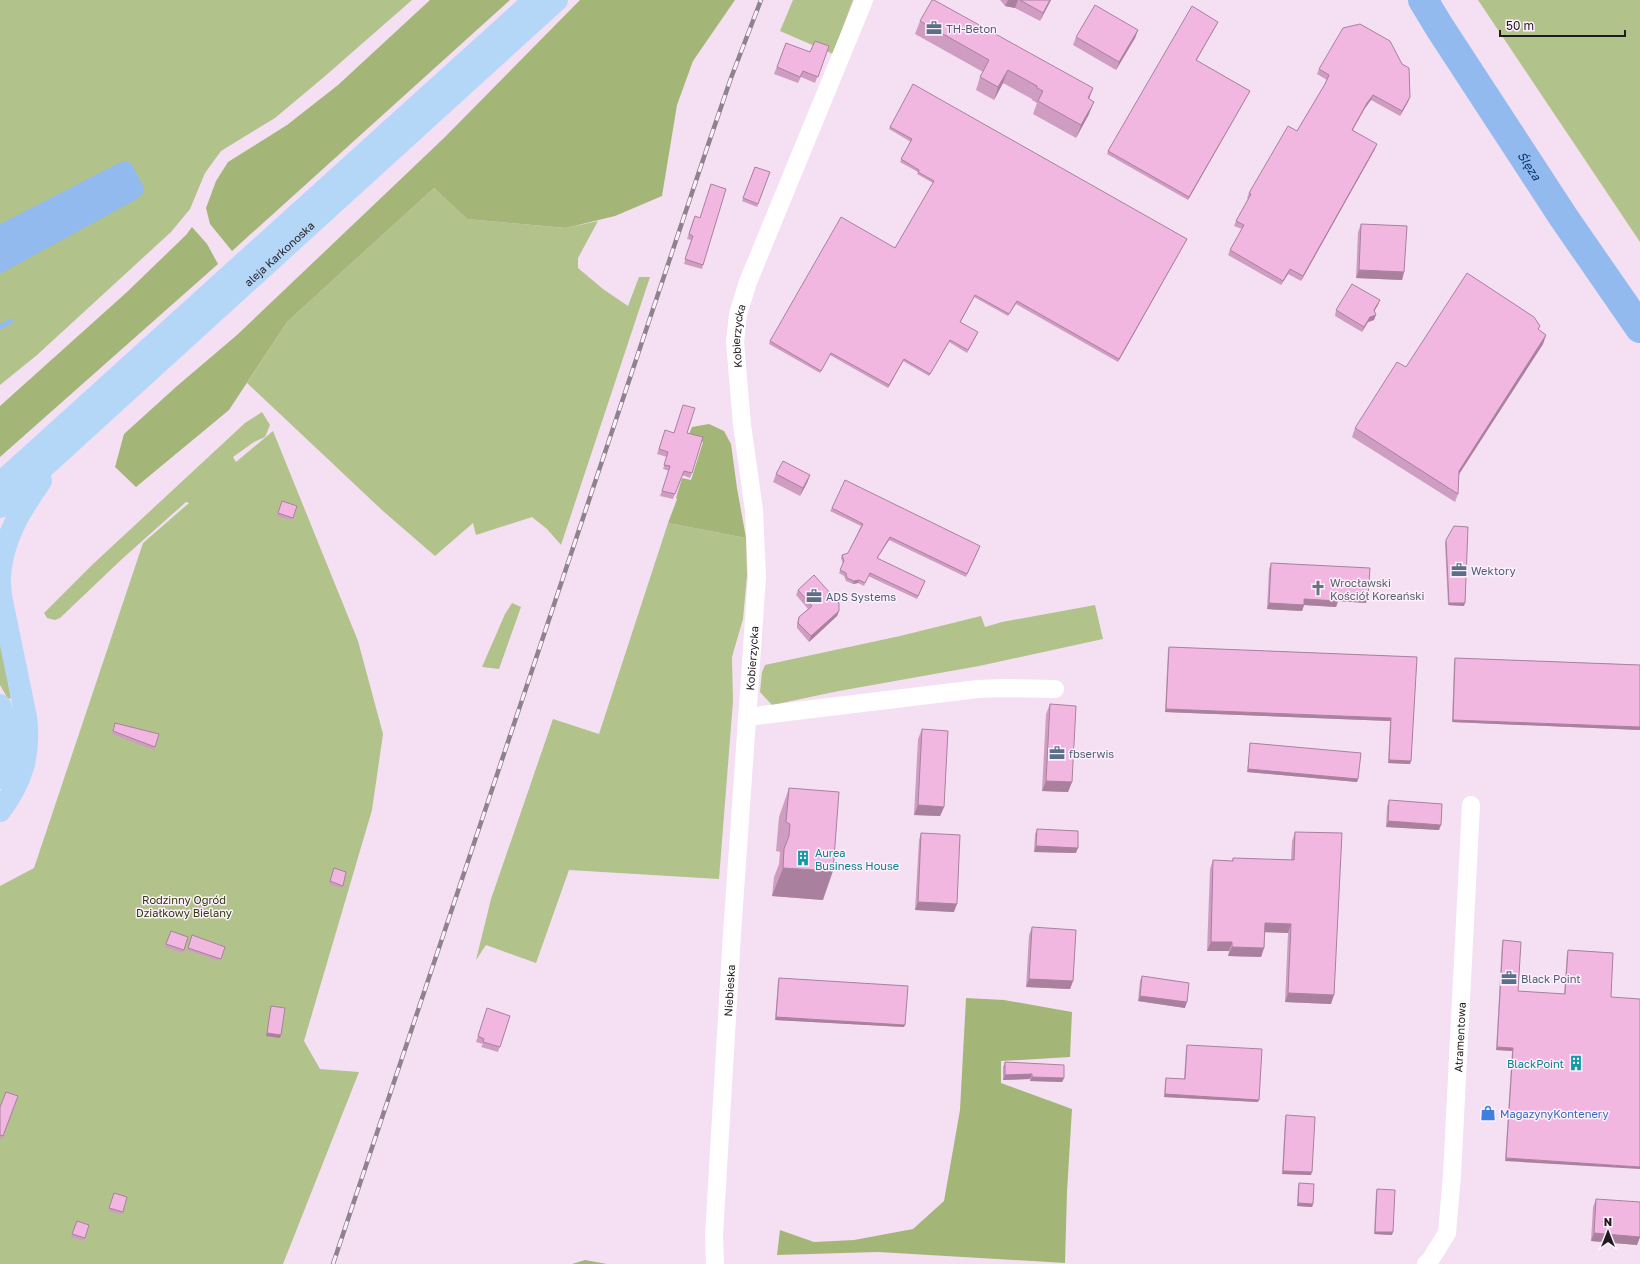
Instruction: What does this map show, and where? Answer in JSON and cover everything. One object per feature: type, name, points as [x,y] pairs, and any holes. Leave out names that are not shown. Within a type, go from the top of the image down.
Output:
[{"type":"main road","name":"aleja Karkonoska","points":[[0,482],[534,0]]},
{"type":"main road","name":"aleja Karkonoska","points":[[0,507],[557,0]]},
{"type":"main road","points":[[0,577],[4,551],[14,524],[29,499],[64,449]]},
{"type":"main road","points":[[0,583],[1,596],[26,717],[28,737],[22,774],[13,792],[0,811]]},
{"type":"main road","points":[[0,705],[8,736],[4,769],[0,778]]},
{"type":"street","name":"Kobierzycka","points":[[747,717],[757,564],[754,510],[742,425],[735,342],[738,314],[748,282],[864,0]]},
{"type":"street","points":[[747,717],[978,689],[1055,689]]},
{"type":"street","name":"Niebieska","points":[[715,1264],[714,1235],[747,717]]},
{"type":"street","name":"Atramentowa","points":[[1426,1264],[1429,1262],[1447,1233],[1452,1175],[1471,805]]},
{"type":"green space","points":[[0,0],[412,0],[275,118],[221,151],[205,173],[190,209],[171,232],[37,355],[0,385]]},
{"type":"green space","points":[[430,0],[510,0],[232,251],[210,224],[206,208],[216,181],[228,162],[287,125],[338,85]]},
{"type":"green space","points":[[580,0],[735,0],[693,61],[677,105],[662,196],[615,216],[566,228],[467,219],[434,188],[287,322],[229,410],[136,487],[115,467],[124,434],[237,335],[445,137]]},
{"type":"green space","points":[[793,0],[853,0],[833,54],[780,31]]},
{"type":"green space","points":[[1478,0],[1640,0],[1640,242]]},
{"type":"green space","points":[[434,188],[467,219],[566,228],[598,221],[578,258],[578,268],[603,289],[628,306],[639,277],[650,277],[561,545],[547,529],[532,517],[476,535],[473,523],[435,556],[383,511],[247,383],[287,322]]},
{"type":"green space","points":[[192,227],[207,244],[218,264],[0,457],[0,406],[127,292],[186,235]]},
{"type":"green space","name":"Rodzinny Ogród Działkowy Bielany","points":[[262,412],[270,425],[265,437],[254,442],[233,457],[236,462],[273,431],[358,641],[383,734],[372,810],[304,1041],[320,1069],[359,1072],[283,1264],[0,1264],[0,886],[34,868],[143,543],[189,503],[186,502],[122,559],[60,618],[55,620],[47,618],[44,613],[92,565],[245,423]]},
{"type":"green space","points":[[709,424],[724,431],[731,444],[746,538],[668,523],[677,499],[676,498],[682,478],[691,480],[703,442],[688,436],[692,427]]},
{"type":"green space","points":[[668,523],[746,538],[747,575],[743,619],[732,657],[733,701],[719,879],[569,870],[536,963],[486,945],[476,960],[491,899],[553,719],[599,734]]},
{"type":"green space","points":[[512,603],[521,607],[499,669],[482,667],[505,614]]},
{"type":"green space","points":[[1095,605],[1103,639],[979,666],[839,691],[772,705],[760,692],[762,672],[765,665],[900,636],[981,616],[985,627],[1002,622]]},
{"type":"green space","points":[[0,631],[11,698],[8,699],[0,685]]},
{"type":"green space","points":[[966,998],[1004,1000],[1072,1012],[1070,1057],[1001,1061],[1001,1083],[1072,1109],[1067,1192],[1065,1263],[878,1252],[777,1255],[780,1230],[814,1242],[854,1240],[913,1229],[944,1201],[960,1110]]},
{"type":"green space","points":[[585,1260],[607,1264],[572,1264]]},
{"type":"water","points":[[125,161],[131,163],[144,187],[144,192],[137,199],[0,274],[0,224]]},
{"type":"building","points":[[932,0],[1093,88],[1088,98],[1094,102],[1081,125],[1038,101],[1043,91],[1037,88],[1037,86],[1008,70],[998,87],[980,77],[989,60],[920,21]]},
{"type":"building","points":[[1020,0],[1050,0],[1043,13]]},
{"type":"building","points":[[1095,5],[1138,30],[1119,62],[1076,37]]},
{"type":"building","points":[[1192,6],[1218,22],[1196,60],[1250,91],[1189,197],[1108,151]]},
{"type":"building","points":[[1360,24],[1390,41],[1402,64],[1409,68],[1410,97],[1402,111],[1373,95],[1367,103],[1352,130],[1377,144],[1303,276],[1290,269],[1283,281],[1230,250],[1244,225],[1236,221],[1251,194],[1249,193],[1288,126],[1297,131],[1325,84],[1329,75],[1319,69],[1343,28]]},
{"type":"building","points":[[815,41],[829,46],[818,77],[803,71],[800,77],[777,67],[786,43],[810,52]]},
{"type":"building","points":[[913,84],[1187,239],[1119,359],[1017,301],[1009,314],[975,295],[960,322],[978,332],[968,350],[950,340],[930,374],[904,359],[889,385],[831,353],[821,371],[770,341],[841,217],[895,248],[934,181],[918,172],[919,170],[901,159],[912,139],[890,127]]},
{"type":"building","points":[[755,167],[770,172],[758,204],[743,198]]},
{"type":"building","points":[[711,184],[726,189],[703,265],[685,259],[693,236],[689,234],[695,216],[700,218]]},
{"type":"building","points":[[1361,224],[1407,226],[1404,272],[1359,270]]},
{"type":"building","points":[[1467,273],[1534,317],[1540,326],[1538,329],[1546,335],[1459,471],[1458,494],[1355,428],[1397,362],[1406,367]]},
{"type":"building","points":[[1352,284],[1380,300],[1374,310],[1376,315],[1370,317],[1364,327],[1336,310]]},
{"type":"building","points":[[683,405],[695,408],[687,433],[703,437],[692,473],[684,471],[675,494],[662,491],[670,466],[664,465],[668,452],[659,449],[665,430],[674,433]]},
{"type":"building","points":[[783,461],[810,475],[803,488],[776,474]]},
{"type":"building","points":[[845,480],[980,546],[967,574],[890,537],[877,558],[925,581],[918,596],[870,573],[865,583],[859,580],[854,581],[847,578],[846,573],[840,570],[844,561],[842,555],[848,553],[863,524],[832,508]]},
{"type":"building","points":[[282,501],[297,506],[293,518],[278,513]]},
{"type":"building","name":"Wektory","points":[[1454,526],[1468,527],[1465,603],[1449,603],[1446,540]]},
{"type":"building","name":"Wrocławski Kościół Koreański","points":[[1271,563],[1370,568],[1368,597],[1338,595],[1338,601],[1304,599],[1304,605],[1269,603]]},
{"type":"building","points":[[814,575],[839,603],[839,611],[811,636],[798,623],[799,617],[812,606],[798,590]]},
{"type":"building","points":[[1169,647],[1417,657],[1411,761],[1389,760],[1391,718],[1166,709]]},
{"type":"building","points":[[1455,658],[1640,665],[1640,727],[1453,720]]},
{"type":"building","name":"fbserwis","points":[[1050,704],[1076,706],[1072,782],[1046,781]]},
{"type":"building","points":[[115,723],[159,734],[155,747],[113,731]]},
{"type":"building","points":[[922,729],[948,731],[944,807],[918,805]]},
{"type":"building","points":[[1250,743],[1361,753],[1358,779],[1248,769]]},
{"type":"building","points":[[789,788],[839,792],[833,871],[783,868],[784,849],[789,836],[790,824],[786,822]]},
{"type":"building","points":[[1389,800],[1442,804],[1441,825],[1388,821]]},
{"type":"building","points":[[1037,829],[1078,831],[1078,848],[1036,846]]},
{"type":"building","points":[[1295,832],[1342,833],[1334,995],[1288,993],[1291,924],[1265,923],[1264,948],[1232,947],[1232,942],[1211,942],[1213,860],[1233,861],[1233,858],[1294,860]]},
{"type":"building","points":[[921,833],[960,835],[957,904],[918,902]]},
{"type":"building","points":[[334,868],[346,872],[343,886],[330,881]]},
{"type":"building","points":[[1032,927],[1076,930],[1073,981],[1029,979]]},
{"type":"building","points":[[171,931],[188,937],[184,950],[166,944]]},
{"type":"building","points":[[192,935],[225,947],[221,959],[188,948]]},
{"type":"building","name":"BlackPoint","points":[[1503,940],[1521,942],[1518,991],[1565,994],[1568,950],[1613,953],[1611,997],[1640,999],[1640,1167],[1506,1158],[1513,1048],[1497,1047]]},
{"type":"building","points":[[1142,976],[1189,983],[1187,1002],[1140,996]]},
{"type":"building","points":[[779,978],[908,986],[905,1025],[776,1017]]},
{"type":"building","points":[[271,1006],[285,1008],[281,1035],[267,1033]]},
{"type":"building","points":[[487,1008],[510,1016],[500,1047],[483,1042],[484,1039],[478,1036]]},
{"type":"building","points":[[1187,1045],[1262,1049],[1259,1100],[1165,1094],[1166,1078],[1185,1079]]},
{"type":"building","points":[[1005,1062],[1064,1065],[1064,1078],[1032,1077],[1032,1074],[1005,1075]]},
{"type":"building","points":[[6,1092],[18,1096],[3,1136],[0,1135],[0,1107]]},
{"type":"building","points":[[1286,1115],[1315,1117],[1312,1172],[1283,1171]]},
{"type":"building","points":[[1299,1183],[1314,1184],[1313,1204],[1298,1203]]},
{"type":"building","points":[[1377,1189],[1395,1190],[1393,1232],[1375,1232]]},
{"type":"building","points":[[114,1193],[127,1197],[123,1212],[109,1208]]},
{"type":"building","points":[[1596,1199],[1640,1202],[1640,1237],[1594,1233]]},
{"type":"building","points":[[77,1221],[89,1225],[85,1238],[72,1234]]},
{"type":"waterway","name":"Ślęza","points":[[1423,0],[1564,218],[1640,328]]},
{"type":"waterway","points":[[0,327],[11,321]]},
{"type":"railway","points":[[333,1264],[707,148],[731,78],[761,0]]},
{"type":"place","name":"TH-Beton","points":[[934,28]]},
{"type":"place","name":"Wektory","points":[[1459,570]]},
{"type":"place","name":"Wrocławski Kościół Koreański","points":[[1318,588]]},
{"type":"place","name":"ADS Systems","points":[[814,596]]},
{"type":"place","name":"fbserwis","points":[[1057,753]]},
{"type":"place","name":"Aurea Business House","points":[[803,858]]},
{"type":"place","name":"Black Point","points":[[1509,978]]},
{"type":"place","name":"BlackPoint","points":[[1576,1063]]},
{"type":"place","name":"MagazynyKontenery","points":[[1488,1113]]}]
